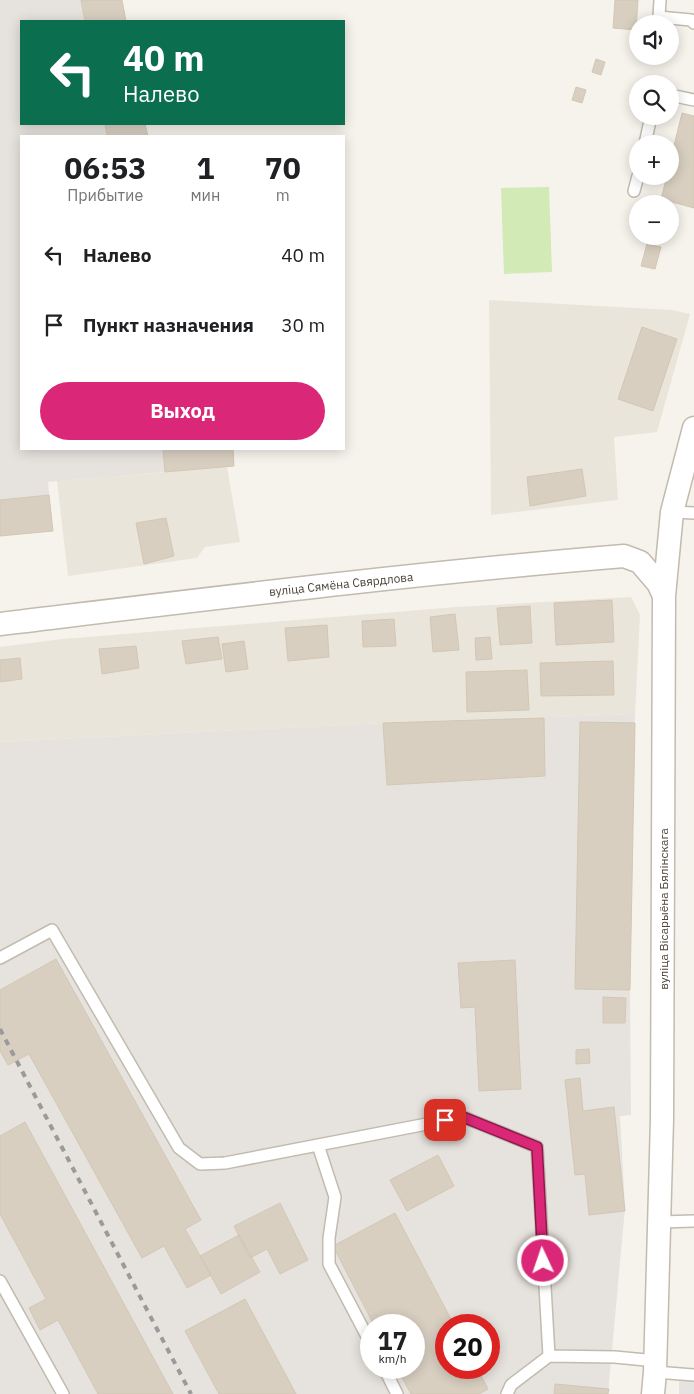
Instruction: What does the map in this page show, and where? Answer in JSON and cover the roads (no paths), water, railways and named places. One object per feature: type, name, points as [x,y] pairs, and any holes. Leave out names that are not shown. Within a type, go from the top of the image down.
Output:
[{"type":"street","name":"вуліца Вісарыёна Бялінскага","points":[[655,1376],[662,1119],[664,596],[683,512],[694,428]]},
{"type":"street","name":"вуліца Сямёна Свярдлова","points":[[0,624],[249,594],[624,556],[640,562],[658,583],[664,596]]},
{"type":"lane","points":[[660,0],[659,17],[691,20],[694,22]]},
{"type":"lane","points":[[679,97],[694,100]]},
{"type":"lane","points":[[634,191],[636,185]]},
{"type":"lane","points":[[0,958],[52,930],[179,1148],[200,1164],[225,1163],[463,1117],[537,1147],[548,1356]]},
{"type":"lane","points":[[318,1144],[335,1197],[329,1238],[329,1264],[360,1323]]},
{"type":"lane","points":[[660,1222],[694,1222]]},
{"type":"lane","points":[[0,1281],[63,1394]]},
{"type":"lane","points":[[507,1394],[511,1385],[548,1356],[615,1357],[655,1376],[694,1375]]},
{"type":"lane","points":[[390,1379],[398,1394]]},
{"type":"railway","points":[[0,1029],[191,1394]]}]
